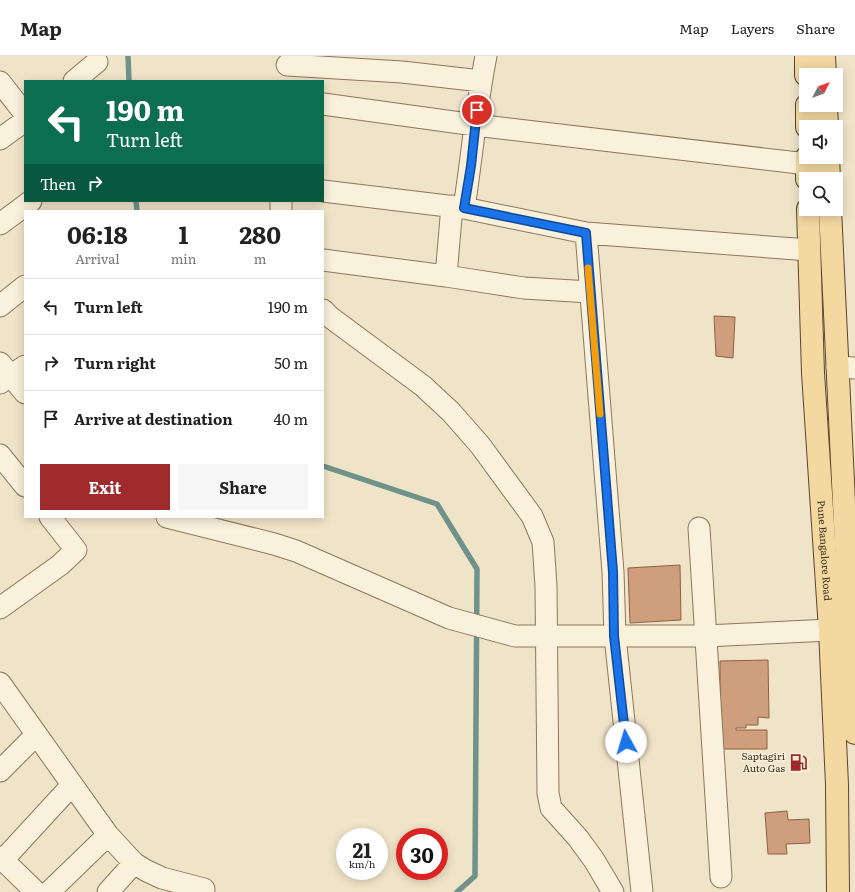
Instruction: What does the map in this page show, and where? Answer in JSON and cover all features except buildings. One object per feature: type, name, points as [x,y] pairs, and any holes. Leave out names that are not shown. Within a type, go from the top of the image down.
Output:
[{"type":"main road","points":[[806,56],[806,68]]},
{"type":"main road","points":[[824,56],[825,68]]},
{"type":"main road","name":"Pune Bangalore Road","points":[[808,216],[813,373],[830,630],[837,785],[838,892]]},
{"type":"main road","name":"Pune Bangalore Road","points":[[831,216],[846,367],[855,733]]},
{"type":"street","points":[[446,276],[458,207],[471,166],[481,81],[486,56]]},
{"type":"street","points":[[75,80],[97,62]]},
{"type":"street","points":[[287,68],[402,64],[481,81]]},
{"type":"street","points":[[0,82],[24,113]]},
{"type":"street","points":[[324,104],[807,167]]},
{"type":"street","points":[[0,138],[24,122]]},
{"type":"street","points":[[324,191],[458,207],[586,233],[809,250]]},
{"type":"street","points":[[0,224],[30,202]]},
{"type":"street","points":[[586,233],[613,572],[614,636],[642,892]]},
{"type":"street","points":[[324,260],[524,288],[590,292]]},
{"type":"street","points":[[0,306],[24,287]]},
{"type":"street","points":[[324,311],[423,386],[451,412],[480,445],[532,516],[543,542],[546,586],[548,793],[551,808],[578,838],[594,860],[613,892]]},
{"type":"street","points":[[9,372],[24,392]]},
{"type":"street","points":[[0,455],[24,485]]},
{"type":"street","points":[[0,608],[60,565],[76,550],[51,518]]},
{"type":"street","points":[[171,518],[296,551],[448,618],[515,636],[705,636],[830,630]]},
{"type":"street","points":[[699,528],[721,877]]},
{"type":"street","points":[[1,687],[108,834],[134,863],[162,878],[204,889]]},
{"type":"street","points":[[0,770],[36,735]]},
{"type":"street","points":[[36,892],[1,859],[72,786]]},
{"type":"street","points":[[49,892],[108,834]]},
{"type":"street","points":[[108,892],[134,863]]},
{"type":"waterway","points":[[128,56],[129,80]]},
{"type":"waterway","points":[[136,202],[137,210]]},
{"type":"waterway","points":[[324,466],[437,504],[477,569],[475,876],[457,892]]},
{"type":"slow traffic","points":[[588,268],[600,414]]},
{"type":"place","name":"Saptagiri Auto Gas","points":[[798,762]]},
{"type":"route","points":[[477,110],[471,166],[464,208],[586,233],[613,572],[614,636],[626,742]]}]
